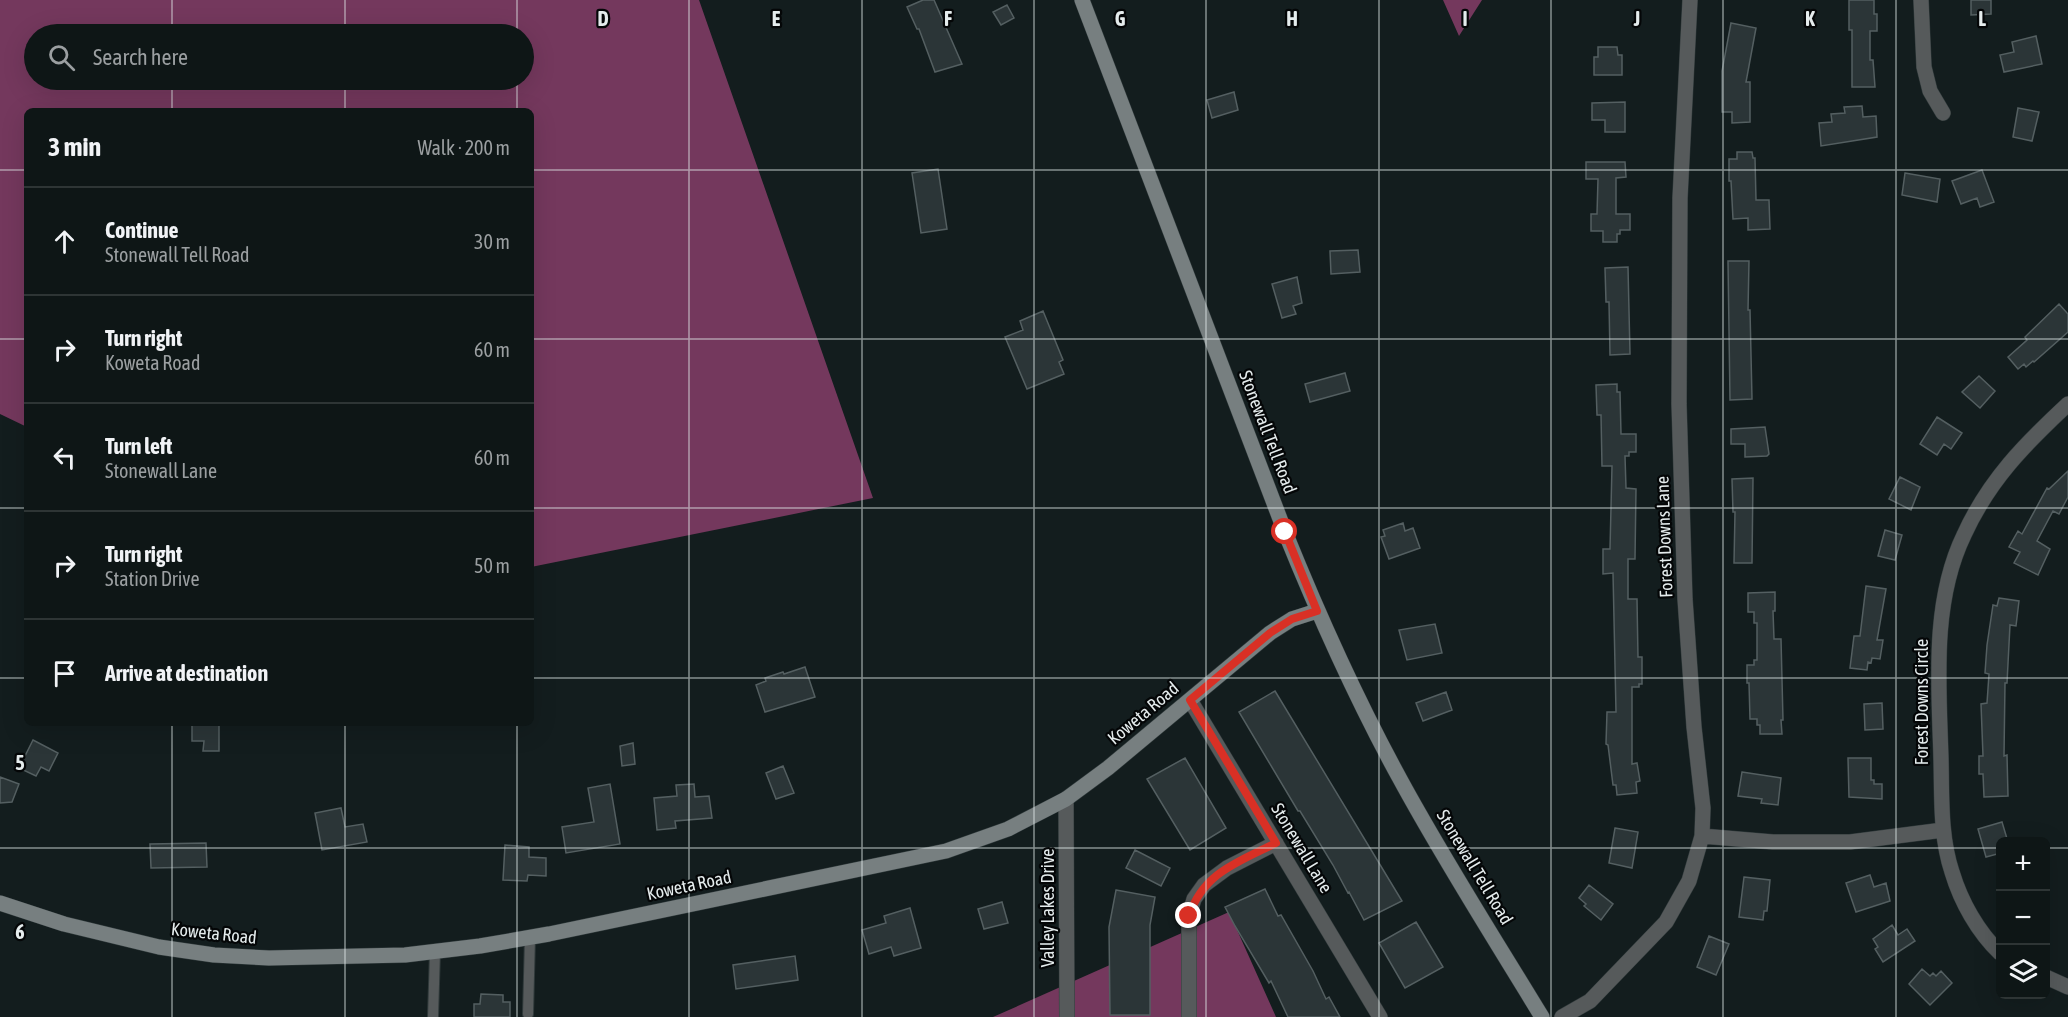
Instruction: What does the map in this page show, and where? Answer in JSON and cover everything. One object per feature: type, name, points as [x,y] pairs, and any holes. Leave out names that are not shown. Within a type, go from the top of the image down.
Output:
[{"type":"street","name":"Stonewall Tell Road","points":[[1082,0],[1317,611],[1358,699],[1400,780],[1542,1017]]},
{"type":"street","name":"Forest Downs Lane","points":[[1562,1017],[1590,1001],[1666,922],[1689,881],[1702,836],[1703,808],[1694,727],[1685,599],[1679,404],[1680,198],[1690,0]]},
{"type":"street","points":[[1921,0],[1924,67],[1930,91],[1943,113]]},
{"type":"street","name":"Forest Downs Circle","points":[[1996,947],[1968,912],[1951,871],[1943,830],[1938,643],[1947,585],[1963,536],[1990,489],[2022,447],[2068,404]]},
{"type":"street","name":"Koweta Road","points":[[0,903],[64,924],[159,947],[214,955],[269,958],[405,955],[530,938],[946,851],[1008,829],[1066,799],[1108,768],[1270,633],[1292,619],[1317,611]]},
{"type":"street","name":"Stonewall Lane","points":[[1190,700],[1380,1017]]},
{"type":"street","name":"Valley Lakes Drive","points":[[1066,799],[1067,1017]]},
{"type":"street","points":[[1702,836],[1773,842],[1850,842],[1943,830]]},
{"type":"street","points":[[1189,1017],[1189,916],[1194,899],[1204,885],[1227,868],[1276,843]]},
{"type":"street","points":[[2050,979],[2068,987]]},
{"type":"lane","points":[[528,1014],[530,938]]},
{"type":"lane","points":[[433,1017],[435,951]]},
{"type":"shaded area","points":[[0,0],[699,0],[873,498],[534,566],[534,108],[24,108],[24,426],[0,414]]},
{"type":"shaded area","points":[[1443,0],[1482,0],[1459,36]]},
{"type":"shaded area","points":[[1229,912],[1276,1017],[993,1017]]},
{"type":"building","points":[[923,0],[934,0],[962,64],[935,72],[919,29],[907,7]]},
{"type":"building","points":[[1849,0],[1874,0],[1877,31],[1870,31],[1870,60],[1873,60],[1875,87],[1852,87],[1852,30],[1849,30]]},
{"type":"building","points":[[1971,0],[1991,0],[1991,14],[1971,15]]},
{"type":"building","points":[[1007,5],[1014,18],[1001,25],[993,12]]},
{"type":"building","points":[[1731,23],[1756,28],[1746,82],[1750,82],[1750,122],[1732,123],[1732,112],[1722,112],[1722,71]]},
{"type":"building","points":[[2036,36],[2042,64],[2004,72],[2000,55],[2014,52],[2012,42]]},
{"type":"building","points":[[1598,47],[1617,47],[1618,55],[1622,55],[1622,75],[1594,75],[1594,57],[1598,57]]},
{"type":"building","points":[[1234,92],[1238,110],[1212,118],[1207,100]]},
{"type":"building","points":[[1625,102],[1625,132],[1605,132],[1605,120],[1592,120],[1592,103]]},
{"type":"building","points":[[1862,106],[1863,117],[1876,116],[1877,137],[1821,146],[1819,123],[1832,122],[1831,114],[1845,113],[1844,107]]},
{"type":"building","points":[[2018,108],[2039,112],[2032,141],[2013,137]]},
{"type":"building","points":[[1737,152],[1752,152],[1755,158],[1756,200],[1769,200],[1770,229],[1748,230],[1748,218],[1733,219],[1729,159],[1737,159]]},
{"type":"building","points":[[1586,162],[1625,162],[1626,177],[1616,178],[1616,214],[1630,214],[1630,230],[1620,230],[1620,234],[1617,234],[1617,242],[1603,242],[1603,231],[1591,231],[1591,214],[1597,214],[1598,179],[1586,179]]},
{"type":"building","points":[[938,169],[947,229],[921,233],[912,173]]},
{"type":"building","points":[[1982,170],[1994,202],[1980,207],[1977,198],[1961,204],[1952,181]]},
{"type":"building","points":[[1905,173],[1940,179],[1937,202],[1902,195]]},
{"type":"building","points":[[1358,250],[1360,272],[1331,274],[1330,251]]},
{"type":"building","points":[[1728,261],[1749,261],[1748,310],[1750,310],[1752,399],[1730,400]]},
{"type":"building","points":[[1628,267],[1630,354],[1610,355],[1609,302],[1606,302],[1605,268]]},
{"type":"building","points":[[1297,277],[1302,303],[1293,306],[1296,314],[1282,318],[1272,284]]},
{"type":"building","points":[[2059,304],[2068,314],[2068,332],[2034,362],[2026,367],[2024,364],[2018,369],[2008,357],[2027,340],[2025,337]]},
{"type":"building","points":[[1043,311],[1063,360],[1059,362],[1064,374],[1027,389],[1005,337],[1023,330],[1020,321]]},
{"type":"building","points":[[1345,373],[1350,391],[1310,402],[1305,384]]},
{"type":"building","points":[[1979,376],[1995,391],[1980,408],[1962,392]]},
{"type":"building","points":[[1617,384],[1617,392],[1620,392],[1621,434],[1636,434],[1636,452],[1629,452],[1629,456],[1625,456],[1626,488],[1636,489],[1635,559],[1628,559],[1628,599],[1637,599],[1638,657],[1642,657],[1642,684],[1639,684],[1639,687],[1632,687],[1632,764],[1637,763],[1640,781],[1636,782],[1637,793],[1617,795],[1616,785],[1613,785],[1608,745],[1606,744],[1607,712],[1616,712],[1613,573],[1603,574],[1603,549],[1610,549],[1612,466],[1602,466],[1601,415],[1597,415],[1596,385]]},
{"type":"building","points":[[1937,417],[1962,433],[1951,449],[1944,444],[1937,455],[1920,444]]},
{"type":"building","points":[[1765,427],[1769,454],[1767,456],[1745,457],[1745,444],[1731,444],[1731,429]]},
{"type":"building","points":[[2068,471],[2068,497],[2059,514],[2053,511],[2037,541],[2050,549],[2038,575],[2014,563],[2020,552],[2009,547],[2018,531],[2022,534],[2047,488],[2049,489]]},
{"type":"building","points":[[1900,477],[1920,487],[1911,510],[1889,499]]},
{"type":"building","points":[[1753,478],[1752,563],[1734,563],[1735,512],[1733,512],[1732,479]]},
{"type":"building","points":[[1403,523],[1405,531],[1413,528],[1420,548],[1389,559],[1381,537],[1385,536],[1383,530]]},
{"type":"building","points":[[1885,530],[1902,535],[1895,560],[1878,556]]},
{"type":"building","points":[[1866,586],[1886,589],[1877,640],[1883,640],[1880,659],[1872,658],[1871,663],[1868,662],[1867,670],[1850,668],[1854,636],[1860,636]]},
{"type":"building","points":[[1775,592],[1774,639],[1781,639],[1782,734],[1760,734],[1757,719],[1750,719],[1747,665],[1754,665],[1754,660],[1757,660],[1757,623],[1754,623],[1754,612],[1748,612],[1748,593]]},
{"type":"building","points":[[1999,598],[2019,601],[2016,626],[2010,625],[2007,683],[2005,683],[2004,756],[2007,755],[2008,796],[1984,797],[1983,774],[1979,774],[1979,756],[1983,756],[1981,704],[1987,703],[1989,674],[1985,673],[1987,645],[1993,605],[1997,606]]},
{"type":"building","points":[[1435,624],[1442,653],[1407,660],[1399,630]]},
{"type":"building","points":[[805,667],[815,697],[765,712],[756,685],[766,681],[765,678]]},
{"type":"building","points":[[1275,691],[1402,901],[1364,920],[1239,712]]},
{"type":"building","points":[[1446,692],[1452,710],[1423,721],[1416,703]]},
{"type":"building","points":[[1882,703],[1883,729],[1865,730],[1864,704]]},
{"type":"building","points":[[192,726],[219,726],[219,751],[203,751],[204,741],[192,741]]},
{"type":"building","points":[[33,740],[58,753],[49,771],[41,767],[36,776],[19,768]]},
{"type":"building","points":[[633,743],[635,764],[622,766],[620,746]]},
{"type":"building","points":[[1185,758],[1226,828],[1190,850],[1147,779]]},
{"type":"building","points":[[1848,758],[1871,758],[1871,780],[1874,780],[1874,784],[1882,784],[1882,799],[1849,797]]},
{"type":"building","points":[[783,766],[794,793],[776,799],[766,773]]},
{"type":"building","points":[[1742,772],[1781,778],[1778,805],[1761,803],[1762,799],[1738,796]]},
{"type":"building","points":[[0,777],[19,784],[12,802],[0,803]]},
{"type":"building","points":[[610,784],[620,844],[566,853],[562,827],[594,822],[588,788]]},
{"type":"building","points":[[694,784],[695,797],[709,796],[712,818],[675,821],[676,828],[657,830],[654,798],[677,796],[676,785]]},
{"type":"building","points":[[341,808],[345,827],[363,824],[367,842],[322,850],[315,813]]},
{"type":"building","points":[[2002,822],[2006,837],[1996,837],[1996,854],[1986,857],[1978,829]]},
{"type":"building","points":[[1615,828],[1638,832],[1632,868],[1609,863]]},
{"type":"building","points":[[206,843],[207,867],[151,868],[150,844]]},
{"type":"building","points":[[505,845],[529,847],[529,857],[546,858],[546,876],[528,875],[527,881],[503,880]]},
{"type":"building","points":[[1135,850],[1170,868],[1161,886],[1126,868]]},
{"type":"building","points":[[1870,875],[1874,887],[1886,883],[1890,901],[1856,912],[1846,883]]},
{"type":"building","points":[[1744,877],[1770,880],[1767,911],[1764,911],[1763,920],[1739,917]]},
{"type":"building","points":[[1589,885],[1613,904],[1601,920],[1584,906],[1586,904],[1579,898]]},
{"type":"building","points":[[1265,889],[1278,916],[1281,915],[1313,971],[1326,999],[1329,997],[1340,1017],[1288,1017],[1271,981],[1269,983],[1225,907]]},
{"type":"building","points":[[1116,890],[1155,897],[1150,925],[1150,1015],[1110,1015],[1109,927]]},
{"type":"building","points":[[1002,902],[1008,923],[984,929],[978,909]]},
{"type":"building","points":[[910,908],[921,948],[894,956],[891,947],[869,954],[862,930],[886,923],[884,916]]},
{"type":"building","points":[[1416,922],[1443,967],[1405,988],[1379,943]]},
{"type":"building","points":[[1892,925],[1898,935],[1907,929],[1915,941],[1883,962],[1875,949],[1878,947],[1873,939]]},
{"type":"building","points":[[1709,936],[1729,944],[1716,975],[1697,967]]},
{"type":"building","points":[[795,956],[798,980],[736,989],[733,965]]},
{"type":"building","points":[[1922,969],[1930,976],[1933,973],[1936,976],[1941,971],[1952,983],[1930,1005],[1909,984]]},
{"type":"building","points":[[481,994],[503,995],[503,1002],[510,1002],[510,1017],[474,1017],[474,1004],[480,1004]]},
{"type":"route","points":[[1189,916],[1194,899],[1204,885],[1227,868],[1276,843],[1190,700],[1270,633],[1292,619],[1317,611],[1285,532]]}]
